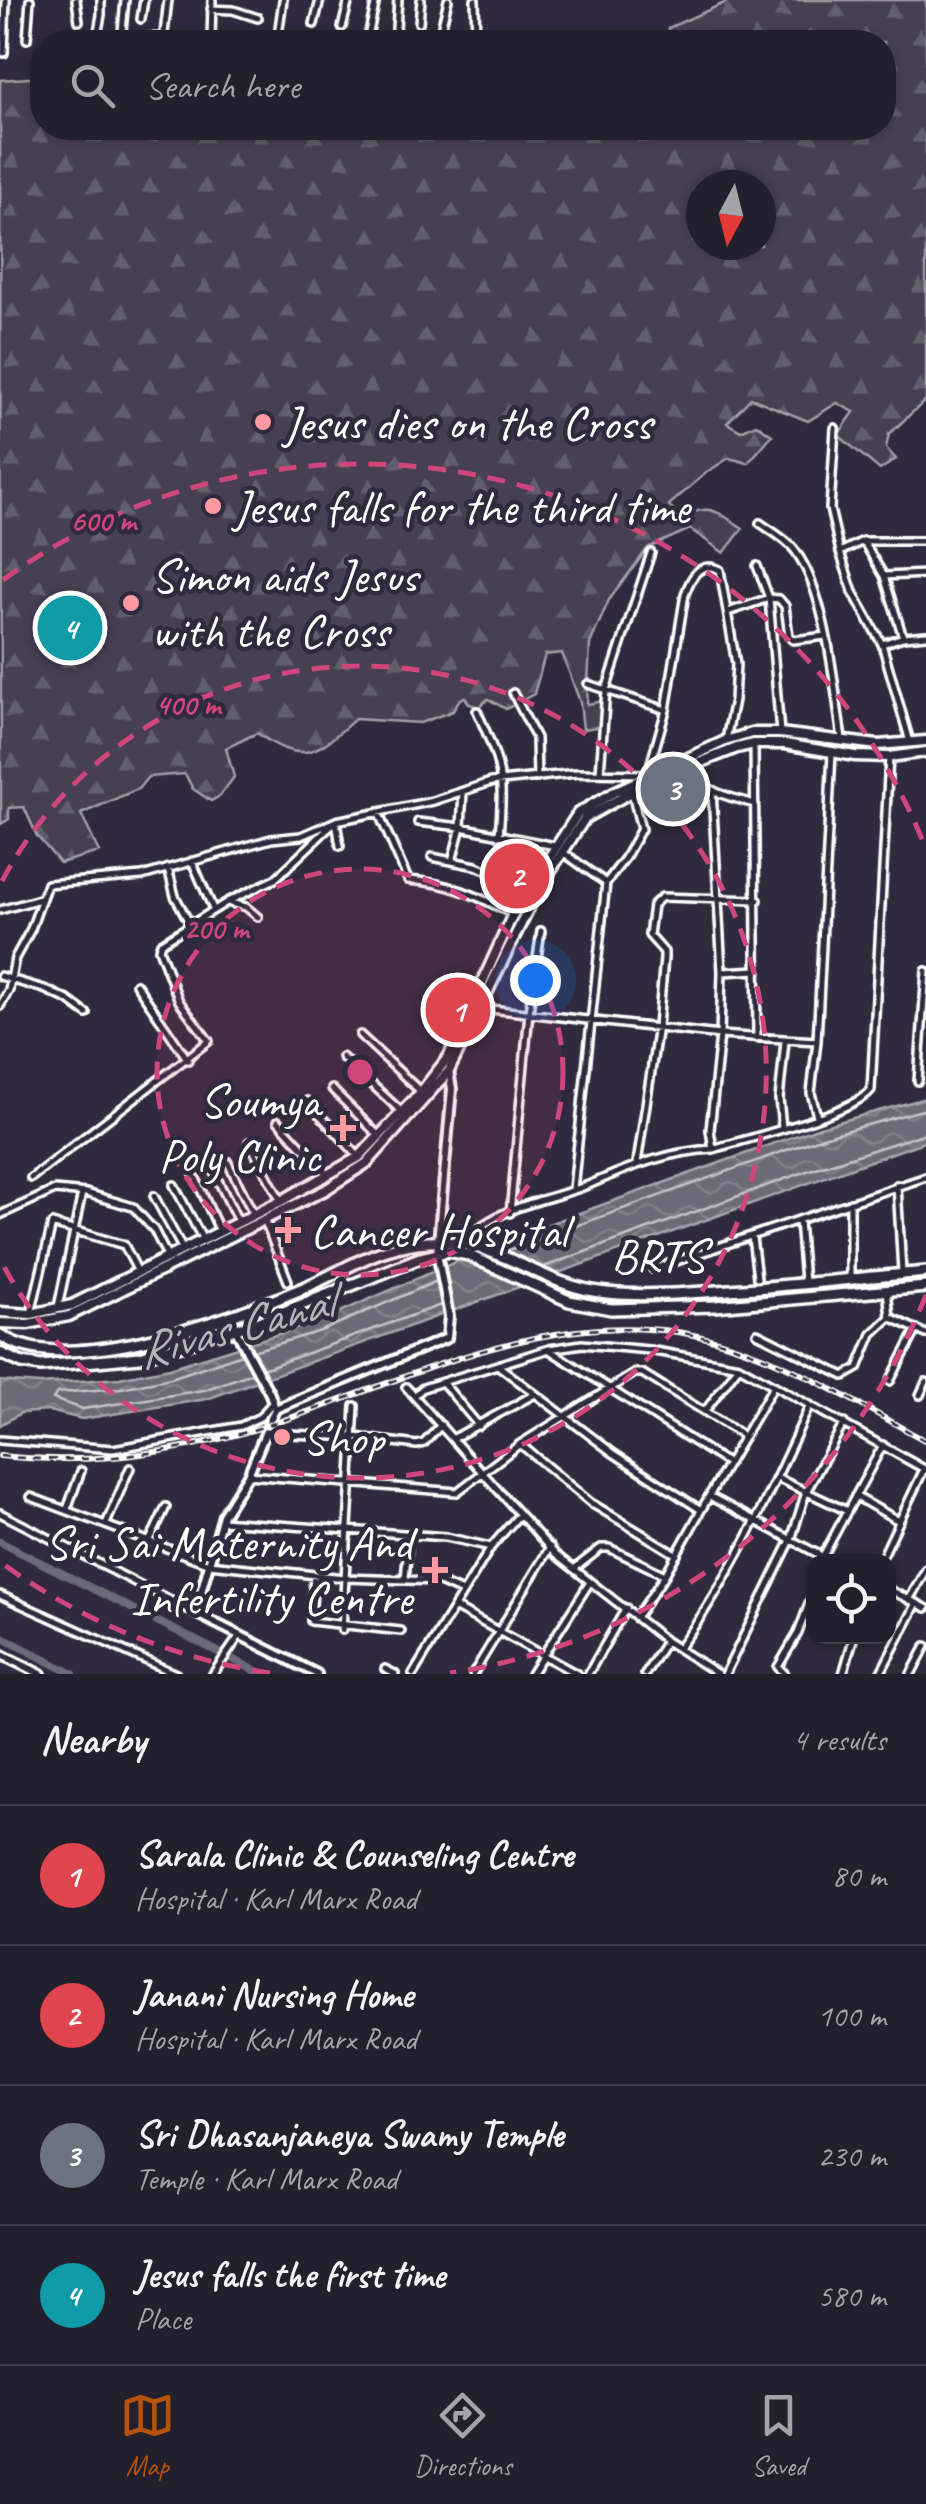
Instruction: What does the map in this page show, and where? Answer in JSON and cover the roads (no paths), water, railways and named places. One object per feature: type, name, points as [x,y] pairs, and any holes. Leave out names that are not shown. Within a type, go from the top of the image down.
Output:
[{"type":"main road","points":[[0,1322],[28,1324],[70,1316],[358,1171],[450,1071],[578,813],[614,792],[725,741],[752,733],[878,745],[926,741]]},
{"type":"main road","points":[[0,1312],[31,1314],[85,1299],[359,1158],[421,1092],[448,1056],[513,914],[558,848],[585,818],[632,794],[656,774],[754,744],[889,757],[926,752]]},
{"type":"main road","name":"BRTS","points":[[0,1353],[41,1366],[159,1353],[449,1251],[487,1248],[595,1292],[648,1295],[926,1272]]},
{"type":"main road","name":"BRTS","points":[[0,1335],[19,1346],[42,1351],[137,1342],[270,1302],[389,1249],[437,1253]]},
{"type":"main road","name":"BRTS","points":[[469,1250],[546,1292],[593,1307],[667,1309],[926,1287]]},
{"type":"street","points":[[4,53],[6,0]]},
{"type":"street","points":[[27,39],[30,0]]},
{"type":"street","points":[[76,0],[80,21]]},
{"type":"street","points":[[99,30],[100,0]]},
{"type":"street","points":[[122,30],[125,0]]},
{"type":"street","points":[[140,19],[144,0]]},
{"type":"street","points":[[164,30],[168,0]]},
{"type":"street","points":[[211,30],[212,0]]},
{"type":"street","points":[[233,10],[234,0]]},
{"type":"street","points":[[278,30],[282,0]]},
{"type":"street","points":[[314,24],[320,0]]},
{"type":"street","points":[[342,27],[349,0]]},
{"type":"street","points":[[370,30],[376,0]]},
{"type":"street","points":[[396,30],[398,0]]},
{"type":"street","points":[[419,22],[421,0]]},
{"type":"street","points":[[441,30],[448,0]]},
{"type":"street","points":[[475,0],[476,30]]},
{"type":"street","points":[[212,9],[233,10],[258,18]]},
{"type":"street","points":[[835,428],[830,510],[840,552],[853,592],[882,644],[910,742]]},
{"type":"street","points":[[760,523],[795,549],[811,581],[826,636],[843,742]]},
{"type":"street","points":[[840,552],[863,541],[926,541]]},
{"type":"street","points":[[863,541],[884,576],[903,636]]},
{"type":"street","points":[[600,773],[606,690],[651,552]]},
{"type":"street","points":[[0,1006],[9,990],[14,958],[32,928],[47,884],[142,876],[503,780],[600,773],[656,774],[683,604],[690,579],[698,570],[710,566],[720,570],[736,664],[734,700],[725,741]]},
{"type":"street","points":[[757,566],[768,598],[780,733]]},
{"type":"street","points":[[884,576],[926,574]]},
{"type":"street","points":[[727,612],[768,598],[783,601],[793,640],[826,636]]},
{"type":"street","points":[[882,644],[903,636],[926,636]]},
{"type":"street","points":[[588,684],[666,710]]},
{"type":"street","points":[[513,693],[536,738],[537,778]]},
{"type":"street","points":[[477,711],[499,759],[503,780],[499,836]]},
{"type":"street","points":[[754,744],[757,1038]]},
{"type":"street","points":[[818,1116],[811,1093],[832,753]]},
{"type":"street","points":[[469,1250],[476,1231],[510,1213],[637,1163],[713,1149],[818,1116],[858,1100],[871,1090],[889,757]]},
{"type":"street","points":[[684,768],[696,782],[712,791],[755,804]]},
{"type":"street","points":[[452,861],[461,826],[462,791]]},
{"type":"street","points":[[712,791],[722,972],[710,1130],[713,1149]]},
{"type":"street","points":[[573,1190],[606,883],[626,858],[641,829],[632,794]]},
{"type":"street","points":[[378,811],[408,880],[440,882],[484,897],[513,914]]},
{"type":"street","points":[[336,822],[340,846]]},
{"type":"street","points":[[31,1178],[207,1044],[209,1038],[179,1002],[159,945],[226,902],[275,879],[336,822]]},
{"type":"street","points":[[418,822],[461,826],[558,848],[606,883]]},
{"type":"street","points":[[432,857],[476,866],[528,888]]},
{"type":"street","points":[[192,861],[214,910]]},
{"type":"street","points":[[168,868],[175,896],[194,932]]},
{"type":"street","points":[[637,1163],[658,1026],[664,952],[649,935],[653,904],[662,897],[758,900]]},
{"type":"street","points":[[0,910],[40,900]]},
{"type":"street","points":[[226,902],[246,906],[258,917]]},
{"type":"street","points":[[510,1213],[529,1012],[542,931]]},
{"type":"street","points":[[722,972],[758,970]]},
{"type":"street","points":[[918,1081],[926,970]]},
{"type":"street","points":[[0,976],[44,989],[87,1014]]},
{"type":"street","points":[[136,984],[188,1060]]},
{"type":"street","points":[[482,1008],[720,1035],[817,1041]]},
{"type":"street","points":[[360,1034],[421,1092]]},
{"type":"street","points":[[782,1127],[778,1099],[785,1040]]},
{"type":"street","points":[[917,1060],[926,1056]]},
{"type":"street","points":[[342,1058],[402,1112]]},
{"type":"street","points":[[0,1440],[113,1449],[241,1426],[260,1416],[273,1402],[440,1342],[450,1331],[437,1253],[452,1089],[450,1071]]},
{"type":"street","points":[[332,1088],[379,1136]]},
{"type":"street","points":[[307,1101],[359,1158]]},
{"type":"street","points":[[278,1121],[306,1147],[328,1176]]},
{"type":"street","points":[[248,1142],[281,1201]]},
{"type":"street","points":[[227,1161],[254,1214]]},
{"type":"street","points":[[212,1168],[238,1221]]},
{"type":"street","points":[[193,1172],[219,1230]]},
{"type":"street","points":[[653,1269],[926,1177]]},
{"type":"street","points":[[174,1185],[202,1238]]},
{"type":"street","points":[[898,1185],[902,1274]]},
{"type":"street","points":[[0,1215],[54,1190],[82,1192],[134,1206],[154,1230],[167,1256]]},
{"type":"street","points":[[58,1309],[82,1192]]},
{"type":"street","points":[[154,1196],[182,1248]]},
{"type":"street","points":[[850,1202],[850,1279]]},
{"type":"street","points":[[264,1220],[288,1281]]},
{"type":"street","points":[[799,1220],[804,1284]]},
{"type":"street","points":[[31,1314],[50,1226],[55,1223],[124,1245],[137,1270]]},
{"type":"street","points":[[752,1236],[757,1278]]},
{"type":"street","points":[[887,1290],[890,1318]]},
{"type":"street","points":[[890,1318],[926,1334]]},
{"type":"street","points":[[757,1333],[844,1376],[858,1368],[872,1334],[890,1318]]},
{"type":"street","points":[[195,1613],[221,1520],[267,1433],[273,1402],[235,1329]]},
{"type":"street","points":[[890,1381],[917,1330]]},
{"type":"street","points":[[414,1396],[423,1388],[548,1349],[582,1344],[649,1350],[739,1366],[925,1469],[884,1554]]},
{"type":"street","points":[[548,1349],[727,1463]]},
{"type":"street","points":[[704,1412],[739,1366]]},
{"type":"street","points":[[500,1367],[564,1417],[701,1510]]},
{"type":"street","points":[[248,1475],[449,1493],[463,1489],[520,1444],[630,1373],[642,1374],[742,1436]]},
{"type":"street","points":[[920,1395],[926,1382]]},
{"type":"street","points":[[443,1383],[478,1426]]},
{"type":"street","points":[[636,1618],[666,1574],[774,1385]]},
{"type":"street","points":[[406,1387],[550,1548],[666,1640],[722,1674],[790,1540],[806,1492],[844,1423]]},
{"type":"street","points":[[453,1439],[535,1394]]},
{"type":"street","points":[[679,1648],[701,1618],[754,1522],[810,1405]]},
{"type":"street","points":[[342,1627],[355,1406]]},
{"type":"street","points":[[267,1433],[355,1436],[417,1444],[441,1425]]},
{"type":"street","points":[[520,1444],[591,1503],[677,1554]]},
{"type":"street","points":[[830,1554],[847,1511],[883,1445]]},
{"type":"street","points":[[106,1524],[130,1468]]},
{"type":"street","points":[[67,1509],[81,1471]]},
{"type":"street","points":[[776,1478],[847,1511]]},
{"type":"street","points":[[709,1496],[817,1554]]},
{"type":"street","points":[[855,1496],[899,1521]]},
{"type":"street","points":[[31,1497],[209,1564],[345,1578],[437,1581],[462,1592]]},
{"type":"street","points":[[150,1540],[166,1506]]},
{"type":"street","points":[[0,1512],[195,1613],[237,1639],[318,1674]]},
{"type":"street","points":[[413,1674],[491,1546],[519,1515]]},
{"type":"street","points":[[221,1520],[446,1536],[491,1546]]},
{"type":"street","points":[[405,1579],[409,1534]]},
{"type":"street","points":[[473,1674],[550,1548]]},
{"type":"street","points":[[574,1569],[601,1548],[608,1548],[666,1574]]},
{"type":"street","points":[[909,1600],[926,1569]]},
{"type":"street","points":[[314,1575],[311,1622],[401,1631]]},
{"type":"street","points":[[531,1674],[590,1582]]},
{"type":"street","points":[[896,1593],[926,1608]]},
{"type":"street","points":[[0,1595],[176,1674]]},
{"type":"street","points":[[880,1674],[916,1603]]},
{"type":"street","points":[[454,1607],[577,1674]]},
{"type":"street","points":[[588,1674],[626,1608]]},
{"type":"street","points":[[785,1674],[778,1667],[806,1612]]},
{"type":"street","points":[[215,1672],[237,1639]]},
{"type":"street","points":[[645,1674],[666,1640]]},
{"type":"street","points":[[843,1674],[852,1644]]},
{"type":"street","points":[[911,1674],[926,1646]]},
{"type":"street","points":[[0,1654],[41,1674]]},
{"type":"street","points":[[700,1674],[706,1664]]},
{"type":"street","points":[[385,1669],[396,1674]]},
{"type":"water","points":[[926,1098],[926,1141],[207,1399],[82,1419],[49,1411],[21,1413],[0,1425],[0,1381],[40,1384],[119,1378],[170,1368],[317,1322],[515,1236],[820,1127]]},
{"type":"waterway","points":[[0,1542],[262,1674]]},
{"type":"waterway","points":[[0,1636],[73,1674]]},
{"type":"railway","points":[[0,1456],[102,1458],[169,1450],[269,1425],[520,1341],[624,1328],[677,1332],[743,1349],[806,1376],[926,1441]]},
{"type":"place","name":"Jesus dies on the Cross","points":[[263,422]]},
{"type":"place","name":"Jesus falls for the third time","points":[[213,506]]},
{"type":"place","name":"Simon aids Jesus with the Cross","points":[[131,603]]},
{"type":"place","name":"Jesus falls the first time","points":[[70,628]]},
{"type":"place","name":"Sri Dhasanjaneya Swamy Temple","points":[[673,789]]},
{"type":"place","name":"Janani Nursing Home","points":[[517,876]]},
{"type":"place","name":"Sarala Clinic & Counseling Centre","points":[[458,1010]]},
{"type":"place","name":"Soumya Poly Clinic","points":[[343,1128]]},
{"type":"place","name":"Cancer Hospital","points":[[288,1230]]},
{"type":"place","name":"Shop","points":[[282,1437]]},
{"type":"place","name":"Sri Sai Maternity And Infertility Centre","points":[[435,1570]]},
{"type":"water label","name":"Rivas Canal","points":[[234,1325]]}]
